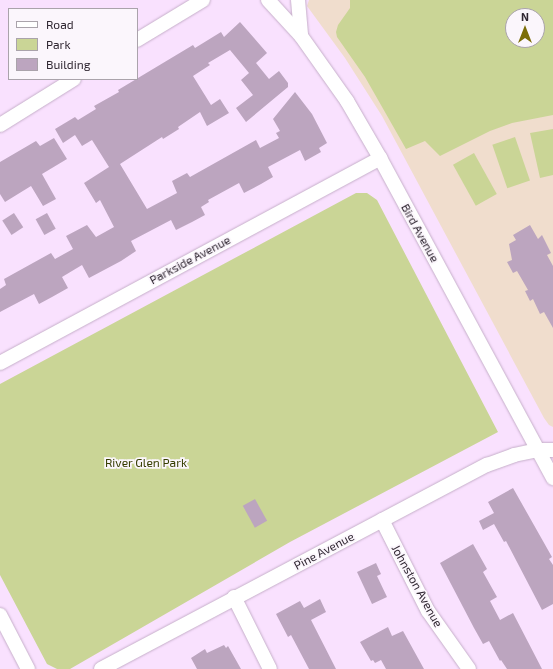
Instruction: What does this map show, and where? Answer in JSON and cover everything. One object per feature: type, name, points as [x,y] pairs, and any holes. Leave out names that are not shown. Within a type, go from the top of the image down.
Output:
[{"type":"street","points":[[138,39],[202,0]]},
{"type":"street","name":"Bird Avenue","points":[[268,0],[301,36],[347,101],[380,158],[553,478]]},
{"type":"street","points":[[298,0],[301,36]]},
{"type":"street","points":[[0,125],[72,80]]},
{"type":"street","name":"Parkside Avenue","points":[[0,363],[380,158]]},
{"type":"street","name":"Pine Avenue","points":[[101,669],[234,597],[487,465],[514,455],[538,450],[553,450]]},
{"type":"street","name":"Johnston Avenue","points":[[382,520],[428,610],[469,669]]},
{"type":"street","points":[[234,597],[270,669]]},
{"type":"street","points":[[0,615],[28,669]]},
{"type":"shaded area","points":[[309,0],[553,0],[553,427],[549,425],[544,418],[382,116],[345,58],[307,6]]},
{"type":"green space","points":[[350,0],[553,0],[553,115],[512,123],[490,131],[440,156],[425,141],[406,149],[365,77],[337,37],[336,32],[338,25],[350,8]]},
{"type":"green space","points":[[553,129],[553,175],[540,178],[530,133]]},
{"type":"green space","points":[[515,137],[530,180],[507,188],[492,145]]},
{"type":"green space","points":[[474,153],[497,194],[476,206],[453,165]]},
{"type":"green space","name":"River Glen Park","points":[[356,193],[367,193],[377,200],[498,432],[290,542],[70,669],[57,669],[47,664],[0,575],[0,384]]},
{"type":"building","points":[[240,22],[267,53],[256,63],[269,79],[279,71],[288,83],[288,87],[246,122],[236,108],[253,95],[241,80],[249,73],[230,50],[208,63],[210,65],[193,76],[211,105],[220,99],[229,113],[207,126],[200,112],[178,127],[179,129],[163,139],[162,137],[120,164],[147,209],[177,193],[172,181],[187,173],[190,177],[256,140],[260,148],[279,138],[276,133],[280,131],[273,119],[295,92],[312,114],[327,143],[319,148],[321,152],[305,161],[300,150],[268,167],[273,177],[261,184],[244,193],[239,183],[208,200],[209,202],[201,207],[205,215],[192,222],[176,230],[171,220],[131,241],[136,251],[121,261],[89,278],[82,265],[62,277],[68,288],[39,304],[34,294],[0,312],[0,289],[6,285],[4,279],[51,253],[55,259],[73,249],[66,236],[87,225],[96,237],[114,227],[100,200],[96,203],[84,183],[109,167],[92,140],[82,146],[75,135],[63,143],[55,129],[75,117],[78,120],[96,109],[94,106],[119,92],[118,90],[135,80],[138,80],[138,78],[193,45],[195,48],[221,32],[224,37]]},
{"type":"building","points":[[54,138],[67,159],[42,174],[56,199],[43,206],[31,186],[5,202],[0,194],[0,162],[36,141],[40,146]]},
{"type":"building","points":[[14,213],[23,227],[12,235],[2,221]]},
{"type":"building","points":[[47,213],[56,229],[44,235],[36,219]]},
{"type":"building","points":[[530,225],[538,239],[542,235],[551,253],[547,255],[553,266],[553,328],[544,312],[540,314],[533,299],[530,301],[525,291],[528,290],[517,271],[513,273],[507,262],[512,260],[509,244],[516,240],[513,235]]},
{"type":"building","points":[[513,488],[552,557],[549,559],[553,565],[553,604],[542,610],[506,541],[504,542],[494,524],[483,530],[479,521],[494,513],[488,502]]},
{"type":"building","points":[[255,499],[267,521],[255,528],[243,506]]},
{"type":"building","points":[[473,544],[487,569],[483,572],[497,597],[490,601],[500,620],[513,613],[542,669],[507,669],[501,660],[500,661],[489,641],[483,644],[474,628],[440,563]]},
{"type":"building","points":[[376,563],[381,574],[377,576],[387,597],[372,604],[357,572]]},
{"type":"building","points":[[320,599],[326,612],[311,620],[336,669],[309,669],[291,635],[288,637],[276,614],[300,601],[304,608]]},
{"type":"building","points":[[388,627],[392,636],[403,631],[424,669],[386,669],[381,660],[375,663],[373,660],[371,661],[360,642]]},
{"type":"building","points":[[224,645],[226,648],[228,646],[241,669],[197,669],[191,658],[205,649],[207,653]]}]
